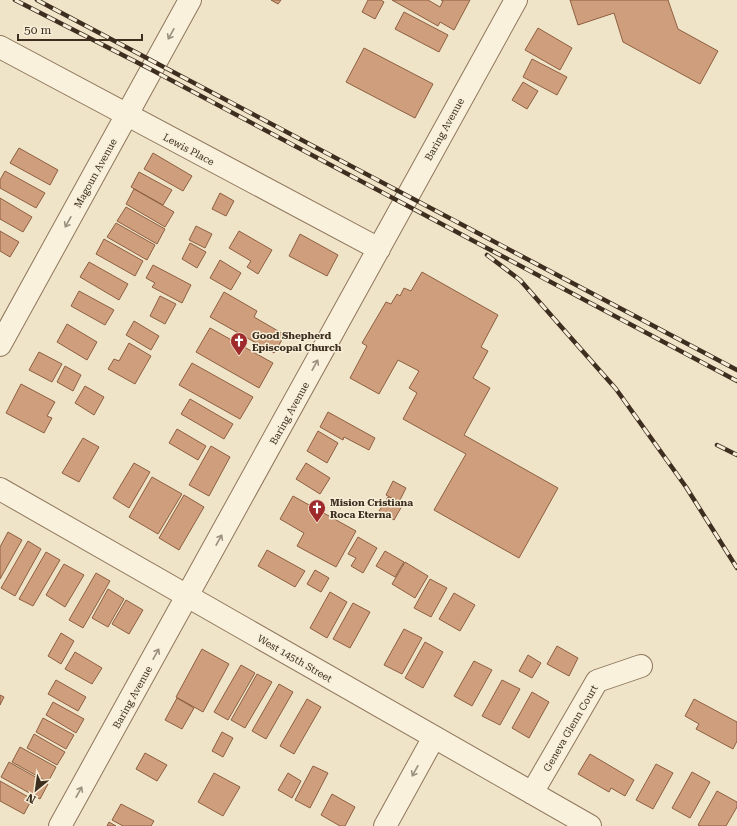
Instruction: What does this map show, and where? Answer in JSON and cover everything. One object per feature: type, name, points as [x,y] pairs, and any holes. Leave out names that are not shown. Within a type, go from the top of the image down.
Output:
[{"type":"street","name":"Magoun Avenue","points":[[0,346],[190,0]]},
{"type":"street","name":"Baring Avenue","points":[[60,826],[516,0]]},
{"type":"street","name":"Lewis Place","points":[[0,47],[379,249]]},
{"type":"street","name":"West 145th Street","points":[[0,489],[590,826]]},
{"type":"street","name":"Geneva Glenn Court","points":[[532,793],[597,681],[640,666]]},
{"type":"street","points":[[385,826],[434,737]]},
{"type":"building","points":[[271,0],[281,0],[278,4]]},
{"type":"building","points":[[368,0],[381,0],[384,2],[375,19],[362,12]]},
{"type":"building","points":[[392,0],[428,0],[440,7],[443,1],[441,0],[470,0],[454,30],[440,22],[438,26]]},
{"type":"building","points":[[570,0],[668,0],[678,29],[718,51],[700,84],[623,42],[614,13],[578,25]]},
{"type":"building","points":[[404,12],[448,35],[439,52],[395,29]]},
{"type":"building","points":[[538,28],[572,48],[560,70],[525,50]]},
{"type":"building","points":[[364,48],[433,84],[415,118],[346,82]]},
{"type":"building","points":[[532,59],[567,77],[557,95],[523,77]]},
{"type":"building","points":[[523,82],[538,91],[527,109],[512,100]]},
{"type":"building","points":[[19,148],[58,170],[50,185],[10,163]]},
{"type":"building","points":[[153,153],[192,176],[183,191],[144,169]]},
{"type":"building","points":[[5,171],[45,193],[36,208],[0,188],[0,180]]},
{"type":"building","points":[[139,172],[172,190],[163,205],[131,187]]},
{"type":"building","points":[[134,189],[174,212],[165,227],[126,204]]},
{"type":"building","points":[[220,193],[234,201],[226,216],[212,209]]},
{"type":"building","points":[[0,198],[32,217],[23,232],[0,219]]},
{"type":"building","points":[[126,207],[165,229],[157,244],[117,221]]},
{"type":"building","points":[[116,223],[155,245],[147,260],[107,237]]},
{"type":"building","points":[[196,226],[212,234],[205,248],[189,240]]},
{"type":"building","points":[[0,231],[19,242],[10,257],[0,251]]},
{"type":"building","points":[[239,231],[272,250],[258,274],[247,267],[251,261],[229,248]]},
{"type":"building","points":[[300,234],[338,255],[327,276],[289,256]]},
{"type":"building","points":[[104,239],[143,261],[135,276],[96,254]]},
{"type":"building","points":[[190,243],[206,252],[197,268],[182,259]]},
{"type":"building","points":[[220,260],[241,273],[231,290],[210,278]]},
{"type":"building","points":[[89,262],[128,284],[119,300],[80,277]]},
{"type":"building","points":[[153,265],[191,285],[182,303],[152,287],[155,283],[146,278]]},
{"type":"building","points":[[422,272],[498,315],[481,347],[488,351],[473,378],[490,388],[464,435],[558,488],[519,558],[434,510],[466,454],[403,419],[417,393],[409,388],[419,371],[398,360],[379,394],[350,378],[367,346],[362,343],[386,302],[391,304],[397,294],[400,296],[404,288],[411,291]]},
{"type":"building","points":[[79,291],[114,310],[105,325],[71,306]]},
{"type":"building","points":[[224,292],[257,311],[254,317],[285,335],[274,353],[210,317]]},
{"type":"building","points":[[160,296],[176,304],[165,324],[150,316]]},
{"type":"building","points":[[134,321],[159,336],[151,350],[126,335]]},
{"type":"building","points":[[67,324],[97,342],[87,360],[57,342]]},
{"type":"building","points":[[210,328],[273,363],[259,388],[196,352]]},
{"type":"building","points":[[129,343],[151,356],[135,384],[108,369],[114,359],[119,361]]},
{"type":"building","points":[[39,352],[62,364],[52,382],[29,370]]},
{"type":"building","points":[[192,363],[253,397],[240,419],[179,385]]},
{"type":"building","points":[[65,366],[81,375],[73,391],[57,382]]},
{"type":"building","points":[[21,384],[55,402],[47,416],[52,418],[44,433],[6,413]]},
{"type":"building","points":[[85,386],[104,397],[94,415],[75,403]]},
{"type":"building","points":[[190,399],[233,424],[224,439],[181,414]]},
{"type":"building","points":[[328,412],[375,438],[369,450],[344,437],[343,440],[320,427]]},
{"type":"building","points":[[177,429],[206,446],[198,460],[169,443]]},
{"type":"building","points":[[318,431],[338,443],[327,463],[307,451]]},
{"type":"building","points":[[83,438],[99,447],[79,482],[62,473]]},
{"type":"building","points":[[211,446],[230,457],[209,496],[189,485]]},
{"type":"building","points":[[134,463],[150,472],[129,508],[113,498]]},
{"type":"building","points":[[306,463],[330,478],[320,494],[296,479]]},
{"type":"building","points":[[152,477],[182,494],[158,534],[129,517]]},
{"type":"building","points":[[393,481],[406,488],[399,502],[386,495]]},
{"type":"building","points":[[184,495],[204,507],[179,550],[159,538]]},
{"type":"building","points":[[293,496],[356,531],[336,567],[297,546],[304,533],[280,519]]},
{"type":"building","points":[[388,497],[402,506],[394,520],[379,511]]},
{"type":"building","points":[[8,532],[22,540],[0,579],[0,547]]},
{"type":"building","points":[[358,537],[377,548],[363,573],[351,566],[356,558],[348,554]]},
{"type":"building","points":[[28,541],[41,549],[15,596],[1,588]]},
{"type":"building","points":[[267,550],[305,571],[295,587],[258,566]]},
{"type":"building","points":[[385,551],[404,562],[395,577],[376,566]]},
{"type":"building","points":[[46,552],[60,560],[33,606],[19,599]]},
{"type":"building","points":[[405,562],[428,576],[415,598],[392,584]]},
{"type":"building","points":[[64,564],[84,575],[65,607],[46,595]]},
{"type":"building","points":[[315,570],[329,578],[321,592],[307,584]]},
{"type":"building","points":[[96,573],[110,581],[83,628],[69,620]]},
{"type":"building","points":[[430,579],[447,588],[431,617],[414,608]]},
{"type":"building","points":[[108,589],[124,599],[108,627],[92,618]]},
{"type":"building","points":[[330,592],[347,602],[327,638],[310,628]]},
{"type":"building","points":[[454,593],[475,605],[460,631],[439,619]]},
{"type":"building","points":[[126,600],[143,610],[129,634],[112,624]]},
{"type":"building","points":[[353,603],[370,612],[350,648],[333,639]]},
{"type":"building","points":[[404,629],[422,638],[402,674],[384,665]]},
{"type":"building","points":[[61,633],[74,641],[61,664],[48,656]]},
{"type":"building","points":[[425,642],[443,652],[423,688],[405,678]]},
{"type":"building","points":[[557,646],[578,658],[569,676],[547,664]]},
{"type":"building","points":[[202,649],[229,664],[203,712],[176,697]]},
{"type":"building","points":[[75,652],[102,668],[92,684],[65,669]]},
{"type":"building","points":[[528,655],[541,663],[532,678],[519,671]]},
{"type":"building","points":[[474,661],[492,670],[472,706],[454,696]]},
{"type":"building","points":[[241,665],[255,673],[228,720],[214,712]]},
{"type":"building","points":[[257,674],[272,682],[245,728],[231,720]]},
{"type":"building","points":[[56,680],[86,697],[78,711],[48,694]]},
{"type":"building","points":[[502,680],[520,689],[500,725],[482,716]]},
{"type":"building","points":[[279,684],[293,692],[266,739],[252,731]]},
{"type":"building","points":[[532,692],[549,702],[529,738],[512,728]]},
{"type":"building","points":[[0,695],[4,697],[0,705]]},
{"type":"building","points":[[177,698],[194,708],[182,729],[165,720]]},
{"type":"building","points":[[307,699],[321,707],[294,754],[280,746]]},
{"type":"building","points":[[694,699],[737,722],[737,741],[733,749],[696,729],[699,724],[685,716]]},
{"type":"building","points":[[53,702],[84,719],[76,733],[46,715]]},
{"type":"building","points":[[43,718],[74,735],[66,749],[36,732]]},
{"type":"building","points":[[222,732],[233,738],[223,757],[212,751]]},
{"type":"building","points":[[34,734],[65,752],[57,765],[27,748]]},
{"type":"building","points":[[20,747],[56,767],[48,782],[12,762]]},
{"type":"building","points":[[145,753],[167,765],[157,781],[136,769]]},
{"type":"building","points":[[590,754],[634,780],[625,796],[611,788],[609,792],[578,774]]},
{"type":"building","points":[[9,762],[48,784],[40,799],[1,777]]},
{"type":"building","points":[[656,764],[673,773],[653,809],[636,800]]},
{"type":"building","points":[[313,766],[328,773],[310,808],[295,800]]},
{"type":"building","points":[[692,772],[710,782],[690,818],[672,808]]},
{"type":"building","points":[[214,773],[240,787],[223,816],[198,802]]},
{"type":"building","points":[[288,773],[301,781],[292,798],[278,790]]},
{"type":"building","points":[[0,781],[32,799],[24,814],[0,801]]},
{"type":"building","points":[[717,791],[737,802],[737,807],[726,826],[698,825]]},
{"type":"building","points":[[332,794],[355,807],[345,826],[340,826],[321,815]]},
{"type":"building","points":[[121,804],[154,821],[151,826],[123,826],[112,820]]},
{"type":"building","points":[[109,822],[116,826],[107,826]]},
{"type":"railway","points":[[15,0],[152,70],[737,381]]},
{"type":"railway","points":[[37,0],[737,370]]},
{"type":"railway","points":[[487,255],[520,280],[616,389],[686,487],[737,568]]},
{"type":"railway","points":[[717,445],[737,455]]},
{"type":"place","name":"Good Shepherd Episcopal Church","points":[[239,356]]},
{"type":"place","name":"Mision Cristiana Roca Eterna","points":[[317,523]]}]
